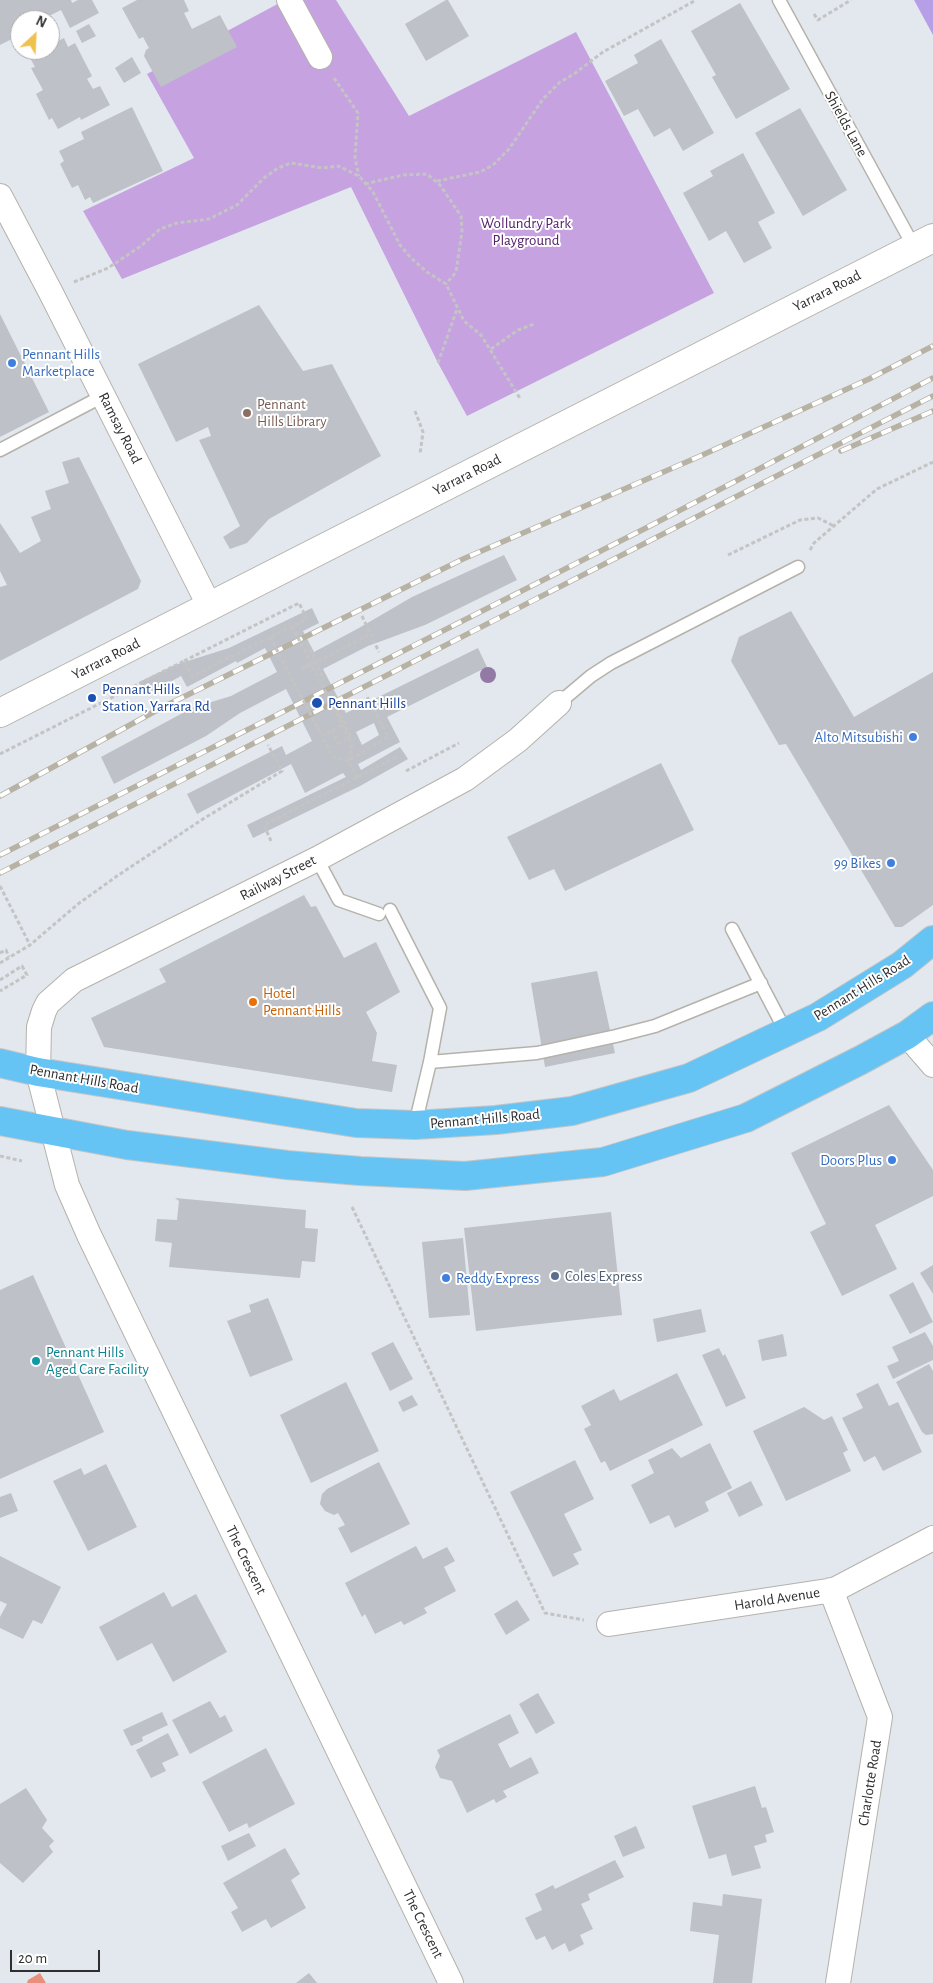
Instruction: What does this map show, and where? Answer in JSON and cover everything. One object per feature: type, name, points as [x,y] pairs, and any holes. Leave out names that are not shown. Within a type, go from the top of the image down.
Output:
[{"type":"highway","name":"Pennant Hills Road","points":[[0,1063],[38,1072],[356,1123],[415,1125],[496,1120],[572,1111],[689,1078],[818,1017],[902,965],[933,940]]},
{"type":"highway","points":[[0,1121],[127,1145],[286,1165],[360,1171],[465,1176],[603,1162],[746,1118],[907,1035],[933,1016]]},
{"type":"main road","name":"Yarrara Road","points":[[0,713],[924,242]]},
{"type":"street","points":[[289,0],[320,57]]},
{"type":"street","name":"Ramsay Road","points":[[0,196],[210,607]]},
{"type":"street","name":"Railway Street","points":[[54,1132],[38,1072],[39,1027],[44,1011],[53,997],[74,980],[317,859],[465,779],[518,740],[560,703]]},
{"type":"street","points":[[907,1035],[933,1065]]},
{"type":"street","name":"The Crescent","points":[[54,1132],[67,1184],[89,1235],[451,1983]]},
{"type":"street","name":"Harold Avenue","points":[[609,1624],[831,1590],[933,1538]]},
{"type":"street","name":"Charlotte Road","points":[[831,1590],[880,1716],[838,1983]]},
{"type":"lane","name":"Shields Lane","points":[[779,0],[924,242]]},
{"type":"lane","points":[[0,450],[103,396]]},
{"type":"lane","points":[[560,703],[591,676],[611,663],[798,567]]},
{"type":"lane","points":[[317,859],[339,900],[385,912],[440,1008],[430,1062],[415,1125]]},
{"type":"lane","points":[[732,929],[786,1032]]},
{"type":"lane","points":[[430,1062],[537,1053],[616,1036],[655,1026],[761,983]]},
{"type":"path","points":[[437,181],[480,172],[493,165],[509,149],[543,99],[560,82],[603,52],[696,0]]},
{"type":"path","points":[[808,7],[818,20],[852,0]]},
{"type":"path","points":[[320,57],[358,114],[355,158],[359,176]]},
{"type":"path","points":[[50,291],[108,268],[140,246],[160,229],[176,223],[209,219],[237,205],[264,178],[278,168],[292,163],[322,168],[338,166],[359,176],[373,192],[400,245],[427,272],[446,284],[464,321],[481,335],[521,400]]},
{"type":"path","points":[[366,184],[403,175],[427,174],[437,181],[461,216],[462,231],[456,272],[446,284]]},
{"type":"path","points":[[438,363],[457,308]]},
{"type":"path","points":[[491,350],[518,330],[534,324]]},
{"type":"path","points":[[415,412],[423,432],[420,454]]},
{"type":"path","points":[[798,567],[814,543],[877,489],[933,462]]},
{"type":"path","points":[[728,555],[800,520],[818,518],[834,526]]},
{"type":"path","points":[[0,754],[184,661],[299,603],[307,619],[192,676],[184,661]]},
{"type":"path","points":[[362,616],[379,652]]},
{"type":"path","points":[[292,626],[349,738],[352,745],[348,761],[358,778]]},
{"type":"path","points":[[314,660],[300,670],[371,634]]},
{"type":"path","points":[[270,637],[333,757],[348,761],[388,737],[366,695]]},
{"type":"path","points":[[307,643],[324,680]]},
{"type":"path","points":[[337,710],[350,735],[338,744]]},
{"type":"path","points":[[322,736],[342,725]]},
{"type":"path","points":[[332,730],[338,744]]},
{"type":"path","points":[[338,744],[349,738]]},
{"type":"path","points":[[406,771],[459,743]]},
{"type":"path","points":[[0,963],[30,945],[97,889],[203,819],[282,771],[268,745]]},
{"type":"path","points":[[271,841],[264,825],[398,756]]},
{"type":"path","points":[[0,886],[30,945]]},
{"type":"path","points":[[0,953],[6,950],[10,957]]},
{"type":"path","points":[[0,980],[22,966],[27,975],[0,991]]},
{"type":"path","points":[[0,1156],[22,1161]]},
{"type":"path","points":[[352,1207],[545,1613],[609,1624]]},
{"type":"green space","name":"Wollundry Park Playground","points":[[285,0],[336,0],[409,116],[576,32],[714,293],[467,416],[438,363],[351,187],[122,279],[83,211],[194,158],[147,74]]},
{"type":"shaded area","points":[[914,0],[933,0],[933,35]]},
{"type":"shaded area","points":[[40,1973],[46,1983],[27,1983],[28,1980]]},
{"type":"building","points":[[0,0],[71,0],[72,3],[78,0],[92,0],[99,13],[70,28],[61,10],[10,10],[10,40],[0,45]]},
{"type":"building","points":[[137,0],[184,0],[189,11],[184,13],[192,29],[220,15],[237,47],[161,87],[144,56],[149,48],[143,37],[139,39],[122,8]]},
{"type":"building","points":[[448,0],[469,36],[426,61],[405,24]]},
{"type":"building","points":[[740,3],[790,89],[736,119],[712,77],[716,75],[691,31]]},
{"type":"building","points":[[89,24],[96,36],[82,43],[76,31]]},
{"type":"building","points":[[64,38],[68,47],[75,43],[92,76],[87,79],[93,89],[100,86],[110,105],[81,120],[80,117],[58,129],[52,118],[49,120],[36,94],[43,90],[31,68],[35,67],[31,60],[60,60],[60,40]]},
{"type":"building","points":[[661,39],[714,133],[683,151],[670,128],[654,137],[638,109],[624,116],[605,81],[638,63],[634,55]]},
{"type":"building","points":[[132,57],[141,73],[124,83],[115,68]]},
{"type":"building","points":[[132,107],[163,171],[93,203],[90,197],[85,200],[78,185],[72,188],[60,164],[64,161],[59,151],[84,139],[81,132]]},
{"type":"building","points":[[800,108],[847,190],[803,216],[755,133]]},
{"type":"building","points":[[743,153],[775,213],[758,222],[772,248],[744,263],[726,231],[709,241],[683,193],[713,176],[710,171]]},
{"type":"building","points":[[259,305],[303,371],[332,364],[381,456],[269,519],[247,543],[230,549],[223,537],[240,526],[199,440],[211,436],[208,427],[176,442],[138,364]]},
{"type":"building","name":"Pennant Hills Marketplace","points":[[0,314],[49,412],[0,437]]},
{"type":"building","points":[[79,457],[141,581],[138,589],[0,661],[0,587],[7,585],[0,571],[0,523],[20,553],[41,541],[31,517],[51,509],[45,491],[69,483],[62,462]]},
{"type":"building","points":[[504,555],[517,580],[425,625],[368,646],[323,669],[346,713],[478,648],[487,667],[387,717],[400,742],[358,764],[361,770],[400,747],[408,759],[360,786],[253,838],[247,825],[346,777],[343,773],[305,793],[291,764],[197,814],[187,794],[282,746],[286,755],[312,741],[286,689],[240,713],[206,736],[114,784],[101,757],[192,708],[231,696],[277,672],[265,648],[187,687],[181,676],[146,695],[139,682],[175,665],[229,648],[312,608],[319,623],[303,631],[314,652],[412,597]],"holes":[[[374,723],[379,735],[362,745],[356,732]]]},
{"type":"building","points":[[791,611],[854,717],[933,672],[933,905],[902,927],[895,927],[786,744],[779,745],[731,661],[739,637]]},
{"type":"building","points":[[661,763],[694,830],[565,891],[554,869],[529,880],[507,837]]},
{"type":"building","name":"Hotel Pennant Hills","points":[[304,895],[311,907],[316,906],[344,958],[376,942],[400,992],[366,1012],[377,1033],[372,1061],[397,1065],[392,1092],[104,1047],[91,1018],[166,982],[159,969]]},
{"type":"building","points":[[597,971],[615,1053],[545,1067],[531,983]]},
{"type":"building","points":[[889,1105],[933,1170],[933,1196],[875,1225],[897,1269],[842,1296],[810,1232],[826,1224],[791,1153]]},
{"type":"building","points":[[175,1198],[306,1210],[305,1228],[318,1229],[315,1262],[302,1261],[300,1278],[169,1267],[172,1243],[155,1241],[157,1219],[177,1220],[179,1201]]},
{"type":"building","points":[[611,1212],[622,1315],[476,1331],[464,1228]]},
{"type":"building","name":"Reddy Express","points":[[463,1238],[470,1315],[429,1318],[422,1242]]},
{"type":"building","points":[[933,1265],[933,1294],[920,1273]]},
{"type":"building","name":"Pennant Hills Aged Care Facility","points":[[33,1275],[104,1432],[0,1479],[0,1290]]},
{"type":"building","points":[[913,1282],[933,1322],[910,1334],[889,1295]]},
{"type":"building","points":[[268,1298],[293,1360],[250,1377],[227,1321],[251,1312],[249,1305]]},
{"type":"building","points":[[701,1309],[706,1332],[657,1342],[653,1319]]},
{"type":"building","points":[[925,1332],[933,1346],[933,1360],[893,1379],[887,1366],[899,1361],[892,1347]]},
{"type":"building","points":[[783,1334],[787,1356],[762,1361],[758,1340]]},
{"type":"building","points":[[393,1342],[413,1379],[390,1391],[371,1353]]},
{"type":"building","points":[[719,1348],[723,1356],[725,1354],[746,1398],[726,1407],[702,1355]]},
{"type":"building","points":[[929,1364],[933,1371],[933,1434],[926,1435],[922,1432],[896,1382]]},
{"type":"building","points":[[677,1373],[703,1425],[610,1471],[605,1461],[601,1463],[584,1429],[591,1425],[581,1406],[614,1389],[620,1401]]},
{"type":"building","points":[[346,1382],[379,1451],[311,1483],[280,1415]]},
{"type":"building","points":[[878,1383],[889,1406],[898,1402],[922,1452],[883,1471],[875,1456],[864,1462],[842,1418],[863,1408],[856,1394]]},
{"type":"building","points":[[412,1395],[418,1405],[403,1412],[398,1402]]},
{"type":"building","points":[[804,1407],[824,1420],[832,1416],[848,1450],[843,1453],[851,1471],[786,1501],[753,1431]]},
{"type":"building","points":[[710,1443],[732,1488],[705,1502],[709,1511],[675,1528],[669,1515],[650,1524],[631,1485],[654,1473],[648,1460],[672,1448],[681,1458]]},
{"type":"building","points":[[575,1460],[594,1499],[564,1514],[582,1550],[573,1554],[579,1564],[553,1577],[510,1492]]},
{"type":"building","points":[[379,1462],[410,1524],[351,1553],[338,1528],[345,1525],[338,1513],[334,1515],[325,1511],[320,1504],[322,1494],[327,1489]]},
{"type":"building","points":[[106,1464],[137,1527],[88,1551],[53,1481],[81,1468],[84,1475]]},
{"type":"building","points":[[751,1481],[763,1505],[739,1517],[727,1493]]},
{"type":"building","points":[[11,1493],[18,1511],[0,1518],[0,1497]]},
{"type":"building","points":[[416,1546],[423,1559],[447,1547],[455,1561],[444,1567],[456,1591],[424,1608],[427,1613],[404,1625],[401,1621],[375,1634],[365,1614],[362,1617],[345,1583]]},
{"type":"building","points":[[0,1556],[61,1587],[42,1624],[33,1620],[23,1639],[0,1628],[0,1617],[7,1604],[0,1601]]},
{"type":"building","points":[[164,1592],[172,1607],[196,1594],[227,1652],[173,1682],[152,1643],[117,1661],[99,1627]]},
{"type":"building","points":[[517,1600],[530,1620],[506,1635],[494,1614]]},
{"type":"building","points":[[538,1693],[555,1723],[536,1734],[519,1704]]},
{"type":"building","points":[[210,1701],[220,1718],[225,1715],[233,1731],[190,1754],[172,1720]]},
{"type":"building","points":[[162,1712],[168,1725],[142,1737],[143,1741],[131,1746],[123,1730]]},
{"type":"building","points":[[510,1714],[519,1733],[498,1744],[510,1768],[531,1757],[539,1773],[503,1791],[507,1797],[496,1803],[494,1799],[467,1813],[452,1781],[440,1778],[435,1767],[440,1756],[437,1750]]},
{"type":"building","points":[[168,1733],[179,1755],[162,1763],[166,1771],[151,1778],[136,1750]]},
{"type":"building","points":[[266,1748],[295,1804],[249,1828],[247,1823],[229,1832],[202,1782]]},
{"type":"building","points":[[755,1786],[762,1808],[766,1807],[774,1832],[765,1835],[767,1842],[754,1846],[761,1868],[732,1876],[726,1854],[709,1859],[692,1806]]},
{"type":"building","points":[[26,1788],[47,1820],[42,1828],[54,1841],[49,1846],[53,1852],[23,1883],[0,1863],[0,1804]]},
{"type":"building","points":[[636,1826],[645,1848],[623,1857],[614,1836]]},
{"type":"building","points":[[249,1833],[256,1846],[228,1861],[221,1846]]},
{"type":"building","points":[[285,1848],[300,1874],[291,1880],[306,1908],[271,1928],[266,1919],[242,1932],[231,1912],[238,1908],[223,1883]]},
{"type":"building","points":[[615,1860],[624,1877],[588,1894],[590,1900],[581,1904],[593,1929],[580,1935],[584,1944],[569,1952],[565,1943],[552,1950],[545,1936],[536,1940],[525,1918],[542,1910],[535,1894],[553,1885],[555,1889]]},
{"type":"building","points":[[723,1894],[762,1899],[752,1983],[713,1983],[719,1935],[690,1931],[693,1902],[722,1906]]},
{"type":"building","points":[[309,1973],[317,1983],[296,1983]]},
{"type":"railway","points":[[0,796],[161,708],[463,559],[698,457],[869,379],[933,346]]},
{"type":"railway","points":[[0,855],[646,528],[933,378]]},
{"type":"railway","points":[[0,873],[933,396]]},
{"type":"railway","points":[[841,451],[933,411]]},
{"type":"place","name":"Pennant Hills Marketplace","points":[[12,363]]},
{"type":"place","name":"Pennant Hills Library","points":[[247,413]]},
{"type":"place","name":"Pennant Hills Station, Yarrara Rd","points":[[92,698]]},
{"type":"place","name":"Pennant Hills","points":[[317,703]]},
{"type":"place","name":"Alto Mitsubishi","points":[[913,737]]},
{"type":"place","name":"99 Bikes","points":[[891,863]]},
{"type":"place","name":"Hotel Pennant Hills","points":[[253,1002]]},
{"type":"place","name":"Doors Plus","points":[[892,1160]]},
{"type":"place","name":"Coles Express","points":[[555,1276]]},
{"type":"place","name":"Reddy Express","points":[[446,1278]]},
{"type":"place","name":"Pennant Hills Aged Care Facility","points":[[36,1361]]}]
